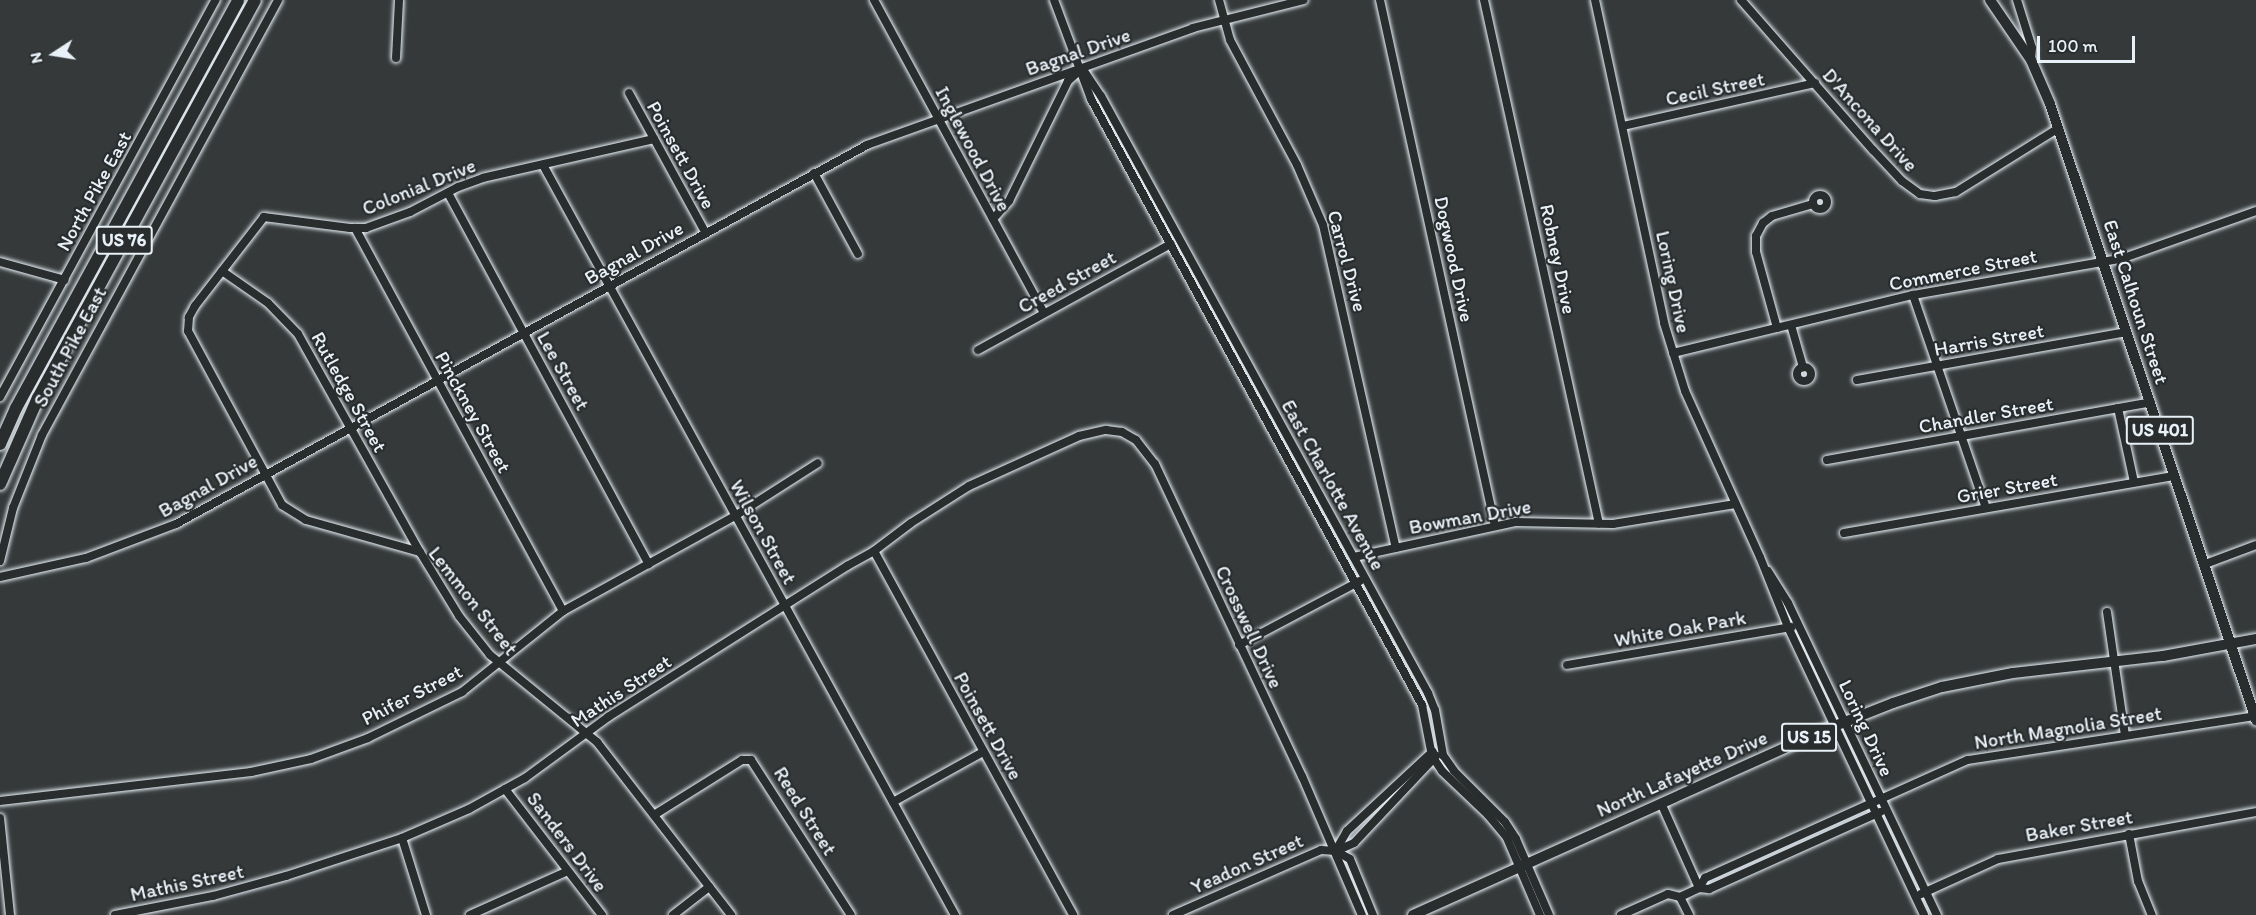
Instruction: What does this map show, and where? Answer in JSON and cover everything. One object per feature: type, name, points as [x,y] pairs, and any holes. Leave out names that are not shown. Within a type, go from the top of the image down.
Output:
[{"type":"highway","name":"US 76","points":[[0,444],[22,398],[238,0]]},
{"type":"highway","name":"US 76","points":[[0,484],[38,398],[255,0]]},
{"type":"main road","name":"US 401","points":[[1994,1],[2031,60]]},
{"type":"main road","name":"East Calhoun Street","points":[[2031,60],[2059,128],[2256,717]]},
{"type":"main road","name":"North Lafayette Drive","points":[[1413,915],[1839,724],[1920,694],[2013,673],[2114,662],[2232,645],[2256,639]]},
{"type":"street","name":"North Pike East","points":[[0,397],[216,0]]},
{"type":"street","name":"South Pike East","points":[[0,561],[13,508],[42,435],[278,0]]},
{"type":"street","points":[[396,58],[399,0]]},
{"type":"street","name":"Inglewood Drive","points":[[874,0],[1044,313]]},
{"type":"street","name":"East Charlotte Avenue","points":[[1054,0],[1092,99],[1422,705],[1432,756],[1500,829],[1523,865],[1549,915]]},
{"type":"street","name":"Carrol Drive","points":[[1219,0],[1230,40],[1298,165],[1323,225],[1396,548]]},
{"type":"street","name":"Bagnal Drive","points":[[0,578],[86,558],[144,538],[192,516],[867,145],[1193,28],[1304,0]]},
{"type":"street","name":"Dogwood Drive","points":[[1380,0],[1495,526]]},
{"type":"street","name":"Robney Drive","points":[[1484,0],[1599,524]]},
{"type":"street","name":"Loring Drive","points":[[1595,0],[1673,353],[1693,411],[1760,557],[1788,627],[1881,799],[1937,915]]},
{"type":"street","name":"D'Ancona Drive","points":[[1741,0],[1902,181],[1925,196],[1956,192],[2059,128]]},
{"type":"street","name":"East Calhoun Street","points":[[2017,0],[2032,48],[2031,60]]},
{"type":"street","points":[[993,219],[1009,201],[1068,81],[1081,69]]},
{"type":"street","name":"East Charlotte Avenue","points":[[1081,69],[1101,96],[1432,702],[1441,749],[1454,771],[1505,822],[1540,915]]},
{"type":"street","name":"Cecil Street","points":[[1623,126],[1815,83]]},
{"type":"street","name":"Poinsett Drive","points":[[629,93],[705,232]]},
{"type":"street","name":"Colonial Drive","points":[[264,217],[355,228],[392,219],[483,178],[654,139]]},
{"type":"street","name":"Wilson Street","points":[[543,165],[955,915]]},
{"type":"street","points":[[814,173],[858,254]]},
{"type":"street","name":"Lee Street","points":[[448,193],[649,564]]},
{"type":"street","points":[[1777,328],[1756,252],[1756,236],[1763,223],[1772,216],[1813,204]]},
{"type":"street","name":"Commerce Street","points":[[1673,353],[1914,295],[2124,258],[2256,211]]},
{"type":"street","name":"Lemmon Street","points":[[264,217],[195,306],[189,317],[188,331],[282,505],[300,518],[420,552],[471,633],[497,663],[597,742],[731,915]]},
{"type":"street","name":"Pinckney Street","points":[[355,228],[563,611]]},
{"type":"street","name":"Creed Street","points":[[978,350],[1171,244]]},
{"type":"street","points":[[0,262],[64,280]]},
{"type":"street","name":"Rutledge Street","points":[[222,271],[268,303],[298,334],[420,552]]},
{"type":"street","points":[[1914,295],[1986,508]]},
{"type":"street","points":[[1791,325],[1803,367]]},
{"type":"street","name":"Harris Street","points":[[1857,380],[2127,332]]},
{"type":"street","name":"Chandler Street","points":[[1827,460],[2151,402]]},
{"type":"street","points":[[2118,408],[2134,482]]},
{"type":"street","name":"Mathis Street","points":[[115,915],[241,889],[402,837],[469,809],[506,789],[586,733],[784,606],[874,552],[911,523],[986,477],[1079,436],[1098,431],[1117,431]]},
{"type":"street","name":"Crosswell Drive","points":[[1117,431],[1136,440],[1148,451],[1336,851],[1362,915]]},
{"type":"street","name":"Phifer Street","points":[[0,801],[218,777],[311,759],[368,738],[439,705],[471,686],[563,611],[735,516],[818,463]]},
{"type":"street","name":"Grier Street","points":[[1844,533],[2175,476]]},
{"type":"street","name":"Bowman Drive","points":[[1354,557],[1495,526],[1533,521],[1599,524],[1735,504]]},
{"type":"street","points":[[2205,564],[2256,545]]},
{"type":"street","name":"Poinsett Drive","points":[[874,552],[1073,915]]},
{"type":"street","name":"Loring Drive","points":[[1760,557],[1799,626],[1871,804],[1924,915]]},
{"type":"street","points":[[1239,645],[1365,578]]},
{"type":"street","points":[[2107,612],[2125,735]]},
{"type":"street","name":"White Oak Park","points":[[1567,665],[1799,626]]},
{"type":"street","name":"North Magnolia Street","points":[[1699,888],[1705,878],[1968,760],[2256,717]]},
{"type":"street","name":"Yeadon Street","points":[[1336,851],[1347,831],[1441,749]]},
{"type":"street","points":[[893,802],[983,753]]},
{"type":"street","name":"Yeadon Street","points":[[1173,915],[1321,850],[1336,851],[1354,843],[1432,756]]},
{"type":"street","name":"Reed Street","points":[[654,815],[742,760],[751,760],[851,915]]},
{"type":"street","name":"Sanders Drive","points":[[506,789],[602,915]]},
{"type":"street","points":[[1661,803],[1699,888]]},
{"type":"street","name":"North Magnolia Street","points":[[1621,915],[1668,894],[1680,897],[1699,888],[1709,889],[1886,809]]},
{"type":"street","name":"Baker Street","points":[[1915,897],[1998,859],[2256,812]]},
{"type":"street","points":[[0,818],[10,915]]},
{"type":"street","points":[[2129,834],[2136,875],[2152,915]]},
{"type":"street","points":[[402,837],[426,915]]},
{"type":"street","name":"Crosswell Drive","points":[[1336,851],[1350,859],[1373,915]]},
{"type":"street","points":[[470,915],[568,871]]},
{"type":"street","points":[[673,915],[709,887]]},
{"type":"street","points":[[1680,897],[1689,915]]}]
